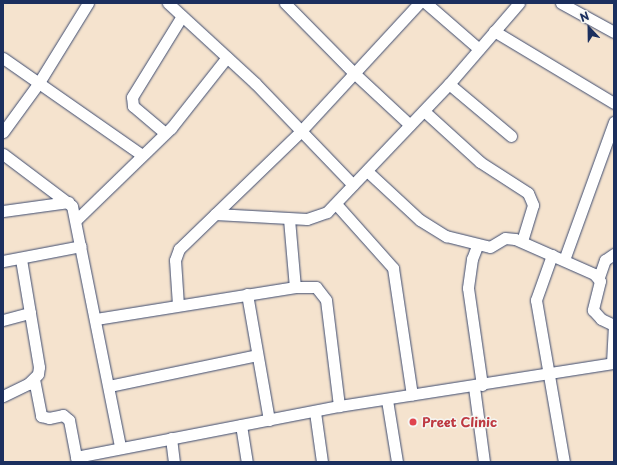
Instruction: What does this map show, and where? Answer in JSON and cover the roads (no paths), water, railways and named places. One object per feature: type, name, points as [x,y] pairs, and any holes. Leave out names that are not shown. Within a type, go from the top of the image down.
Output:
[{"type":"street","points":[[3,132],[38,84],[88,3]]},
{"type":"street","points":[[168,3],[226,57],[353,185]]},
{"type":"street","points":[[285,3],[354,73],[410,125]]},
{"type":"street","points":[[178,306],[175,260],[179,249],[300,132],[419,3]]},
{"type":"street","points":[[426,3],[478,49]]},
{"type":"street","points":[[215,214],[289,219],[318,217],[336,204],[450,84],[478,49],[519,3]]},
{"type":"street","points":[[561,3],[614,32]]},
{"type":"street","points":[[165,133],[133,106],[132,97],[182,16]]},
{"type":"street","points":[[494,31],[614,103]]},
{"type":"street","points":[[76,220],[165,133],[192,104],[226,57]]},
{"type":"street","points":[[3,58],[38,84],[142,155]]},
{"type":"street","points":[[450,84],[511,136]]},
{"type":"street","points":[[424,111],[480,162],[528,193],[533,205],[522,241]]},
{"type":"street","points":[[564,260],[614,122]]},
{"type":"street","points":[[3,154],[68,202],[76,220],[120,447]]},
{"type":"street","points":[[367,170],[432,230],[478,246],[494,247],[509,238],[522,241],[599,277]]},
{"type":"street","points":[[3,211],[68,202]]},
{"type":"street","points":[[336,204],[393,268],[412,395]]},
{"type":"street","points":[[289,219],[295,287]]},
{"type":"street","points":[[3,261],[21,259],[81,246]]},
{"type":"street","points":[[478,246],[472,259],[468,288],[484,462]]},
{"type":"street","points":[[21,259],[39,367],[34,379],[39,414],[43,418],[63,415],[68,418],[76,460],[120,447],[315,412],[339,406],[478,386],[613,363],[614,326],[600,320],[593,310],[599,286],[599,277],[605,260],[614,254]]},
{"type":"street","points":[[552,255],[536,300],[564,462]]},
{"type":"street","points":[[96,319],[295,287],[316,287],[326,300],[339,406]]},
{"type":"street","points":[[247,294],[269,420]]},
{"type":"street","points":[[3,320],[30,313]]},
{"type":"street","points":[[109,386],[257,355]]},
{"type":"street","points":[[3,396],[34,379]]},
{"type":"street","points":[[387,400],[397,462]]},
{"type":"street","points":[[315,412],[322,462]]},
{"type":"street","points":[[241,425],[247,462]]},
{"type":"street","points":[[171,438],[174,462]]},
{"type":"place","name":"Preet Clinic","points":[[413,422]]}]
